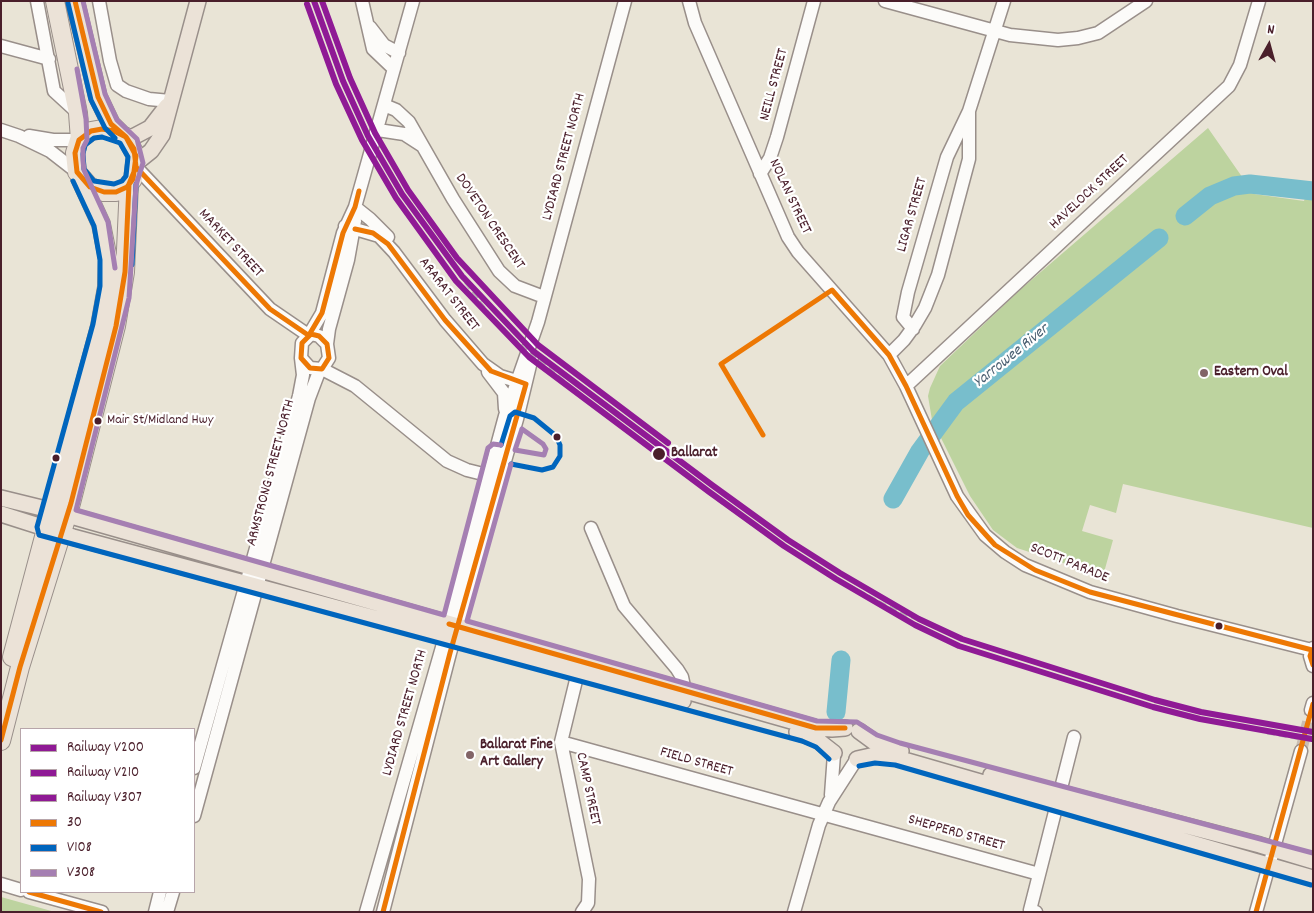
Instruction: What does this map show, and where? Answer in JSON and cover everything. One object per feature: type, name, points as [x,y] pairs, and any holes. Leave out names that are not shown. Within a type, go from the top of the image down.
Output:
[{"type":"highway","points":[[1,696],[44,529],[100,326],[107,288],[108,259],[102,224],[78,175],[75,153],[80,140],[78,113],[55,1]]},
{"type":"highway","points":[[1,741],[20,667],[62,534],[122,297],[129,184],[136,165],[134,149],[111,124],[98,97],[75,1]]},
{"type":"highway","points":[[80,140],[97,130],[123,135]]},
{"type":"highway","points":[[78,175],[90,187],[104,192],[116,192],[129,184]]},
{"type":"main road","points":[[136,165],[151,151],[162,135],[168,119],[170,101],[198,1]]},
{"type":"main road","points":[[123,135],[133,137],[150,128],[170,101]]},
{"type":"main road","points":[[1,498],[50,510],[257,569],[451,632]]},
{"type":"main road","points":[[1,514],[44,529],[252,585],[451,632],[579,666],[809,735],[842,760],[875,755],[890,756],[1058,799],[1274,849],[1313,861]]},
{"type":"main road","points":[[579,666],[685,690],[816,728],[852,729],[863,735],[865,746],[864,751],[857,759]]},
{"type":"main road","points":[[834,754],[831,745],[833,737],[838,731],[852,729],[874,742],[898,750],[1313,878]]},
{"type":"street","points":[[37,1],[54,91],[78,113]]},
{"type":"street","points":[[99,1],[116,83],[126,91],[149,99],[170,101]]},
{"type":"street","points":[[362,1],[369,25],[370,40],[375,52],[394,70]]},
{"type":"street","points":[[321,369],[329,358],[327,344],[328,329],[355,207],[379,128],[413,1]]},
{"type":"street","name":"LYDIARD STREET NORTH","points":[[366,912],[451,632],[625,1]]},
{"type":"street","name":"NOLAN STREET","points":[[681,1],[695,23]]},
{"type":"street","name":"NOLAN STREET","points":[[688,1],[695,23],[760,174],[795,248],[889,355],[906,386]]},
{"type":"street","name":"NEILL STREET","points":[[760,174],[770,158],[777,137],[814,1]]},
{"type":"street","points":[[885,1],[995,31],[1038,39],[1078,38],[1103,30],[1146,1]]},
{"type":"street","name":"LIGAR STREET","points":[[913,329],[903,317],[908,292],[947,157],[969,111],[1004,1]]},
{"type":"street","name":"HAVELOCK STREET","points":[[906,386],[1229,86],[1240,65],[1259,1]]},
{"type":"street","points":[[369,25],[381,43],[399,52]]},
{"type":"street","points":[[1,46],[49,59]]},
{"type":"street","name":"DOVETON CRESCENT","points":[[384,105],[396,110],[409,122],[452,199],[499,271],[514,286],[544,297]]},
{"type":"street","name":"LIGAR STREET","points":[[889,355],[913,329],[925,308],[938,275],[963,185],[971,145],[969,111]]},
{"type":"street","name":"DOVETON CRESCENT","points":[[379,128],[409,136],[423,148]]},
{"type":"street","points":[[7,131],[53,140],[80,140]]},
{"type":"street","points":[[7,131],[59,156],[78,175]]},
{"type":"street","name":"MARKET STREET","points":[[136,165],[191,227],[270,309],[308,335]]},
{"type":"street","name":"ARARAT STREET","points":[[355,207],[382,230],[390,241],[394,252]]},
{"type":"street","points":[[350,228],[322,313],[302,344],[301,358],[310,368],[321,369],[355,386],[447,462],[467,470],[494,476]]},
{"type":"street","name":"ARARAT STREET","points":[[350,228],[379,236],[394,252],[445,320],[477,357],[504,393],[505,416]]},
{"type":"street","points":[[308,335],[319,336],[327,344]]},
{"type":"street","name":"ARARAT STREET","points":[[477,357],[492,371],[521,383]]},
{"type":"street","name":"ARMSTRONG STREET NORTH","points":[[275,505],[301,387],[303,375],[301,358]]},
{"type":"street","name":"ARMSTRONG STREET NORTH","points":[[195,764],[207,720],[252,585],[309,398],[321,369]]},
{"type":"street","name":"LYDIARD STREET NORTH","points":[[494,476],[505,416],[521,383]]},
{"type":"street","name":"SCOTT PARADE","points":[[906,386],[957,496],[968,515],[995,545],[1025,565],[1062,582],[1118,600],[1312,649]]},
{"type":"street","points":[[591,528],[624,606],[677,669],[685,690]]},
{"type":"street","name":"ARMSTRONG STREET NORTH","points":[[195,812],[219,724],[252,585]]},
{"type":"street","name":"LYDIARD STREET NORTH","points":[[383,912],[451,632]]},
{"type":"street","points":[[1312,649],[1310,656],[1313,666]]},
{"type":"street","name":"CAMP STREET","points":[[579,666],[561,742],[589,880],[588,903],[582,912]]},
{"type":"street","points":[[207,720],[219,724]]},
{"type":"street","points":[[1036,912],[1030,910],[1074,737]]},
{"type":"street","name":"FIELD STREET","points":[[561,742],[825,810]]},
{"type":"street","points":[[1256,912],[1301,751]]},
{"type":"street","points":[[825,810],[834,771],[834,754]]},
{"type":"street","points":[[794,912],[815,833],[825,810],[857,759]]},
{"type":"street","name":"SHEPPERD STREET","points":[[825,810],[1039,874]]},
{"type":"street","points":[[1,884],[20,890]]},
{"type":"street","points":[[33,893],[102,912]]},
{"type":"street","points":[[155,912],[160,893]]},
{"type":"street","points":[[167,912],[172,893]]},
{"type":"green space","points":[[1208,128],[1254,194],[1304,201],[1305,198],[1313,199],[1313,528],[1123,484],[1116,513],[1090,505],[1082,531],[1113,540],[1103,576],[1017,548],[993,530],[970,496],[932,420],[928,396],[940,366],[1021,289]]},
{"type":"green space","points":[[1,897],[55,912],[1,912]]},
{"type":"waterway","name":"Yarrowee River","points":[[1185,216],[1210,196],[1234,186],[1250,184],[1313,191]]},
{"type":"waterway","name":"Yarrowee River","points":[[893,499],[920,451],[956,402],[1159,238]]},
{"type":"waterway","name":"Yarrowee River","points":[[836,712],[841,660]]},
{"type":"tunnel","points":[[1301,751],[1311,710]]},
{"type":"railway","points":[[451,263],[486,310],[511,337],[610,419]]},
{"type":"railway","points":[[707,492],[775,541],[823,571],[887,606],[938,629]]},
{"type":"railway","points":[[1267,733],[1313,741]]},
{"type":"rail line","name":"V200","points":[[314,1],[343,81],[368,136],[402,194],[462,276],[533,351],[712,485],[788,540],[840,573],[919,619],[962,639],[1155,700],[1201,712],[1313,732]]},
{"type":"rail line","name":"V307","points":[[322,1],[350,78],[375,133],[408,190],[457,258],[538,345],[668,443]]},
{"type":"rail line","name":"V210","points":[[307,4],[336,84],[362,140],[396,198],[456,281],[529,357],[708,491],[784,546],[836,579],[915,625],[959,646],[1153,707],[1200,719],[1312,739]]},
{"type":"transit line","name":"30","points":[[1,740],[20,667],[71,503],[116,326],[125,272],[129,184],[136,167],[134,149],[126,137],[111,124],[98,97],[75,1]]},
{"type":"transit line","name":"V308","points":[[83,1],[105,94],[117,120],[137,139],[143,163],[136,185],[129,298],[76,510],[444,615],[488,448],[493,444],[501,445]]},
{"type":"transit line","name":"V108","points":[[68,3],[91,100],[105,128],[115,138]]},
{"type":"transit line","name":"V308","points":[[77,69],[86,119],[87,140],[83,148],[84,170],[108,222],[115,268]]},
{"type":"transit line","name":"30","points":[[102,129],[114,131],[126,137],[136,156],[133,179],[127,187],[116,192],[104,192],[90,187],[77,172],[75,153],[79,140],[91,131],[102,129]]},
{"type":"transit line","name":"V108","points":[[102,137],[120,143],[128,157],[126,176],[122,181],[114,184],[94,181],[84,169],[83,154],[85,145],[94,138],[102,137]]},
{"type":"transit line","name":"30","points":[[136,167],[270,309],[308,335]]},
{"type":"transit line","name":"V108","points":[[73,181],[94,226],[100,260],[100,286],[93,324],[37,527],[39,535],[802,741],[816,747],[829,759]]},
{"type":"transit line","name":"V108","points":[[132,265],[136,184]]},
{"type":"transit line","name":"30","points":[[309,335],[322,313],[343,233],[355,207],[359,191]]},
{"type":"transit line","name":"30","points":[[355,229],[373,233],[388,244],[445,320],[491,371],[526,384],[450,653],[383,912]]},
{"type":"transit line","name":"30","points":[[763,435],[721,364],[832,290],[889,355],[906,386],[957,496],[968,515],[995,545],[1035,570],[1090,592],[1312,650],[1310,656],[1313,665]]},
{"type":"transit line","name":"30","points":[[311,334],[319,336],[327,344],[329,358],[322,369],[310,368],[301,358],[302,343],[311,334]]},
{"type":"transit line","name":"V108","points":[[501,445],[510,416],[515,412],[534,418],[556,436],[560,445],[560,456],[553,467],[542,470],[511,464]]},
{"type":"transit line","name":"V308","points":[[522,429],[543,444],[546,449],[544,455],[515,450],[522,429]]},
{"type":"transit line","name":"V308","points":[[511,464],[467,621],[817,721],[857,722],[877,735],[900,743],[1313,853]]},
{"type":"transit line","name":"30","points":[[449,624],[816,728],[845,728]]},
{"type":"transit line","name":"30","points":[[1256,912],[1313,704]]},
{"type":"transit line","name":"V108","points":[[859,766],[875,763],[895,765],[1311,885]]},
{"type":"transit line","name":"30","points":[[33,893],[101,912]]},
{"type":"place","name":"Eastern Oval","points":[[1204,373]]},
{"type":"place","name":"Mair St/Midland Hwy","points":[[98,421]]},
{"type":"place","name":"Ballarat","points":[[659,454]]},
{"type":"place","name":"Ballarat Fine Art Gallery","points":[[470,755]]}]
